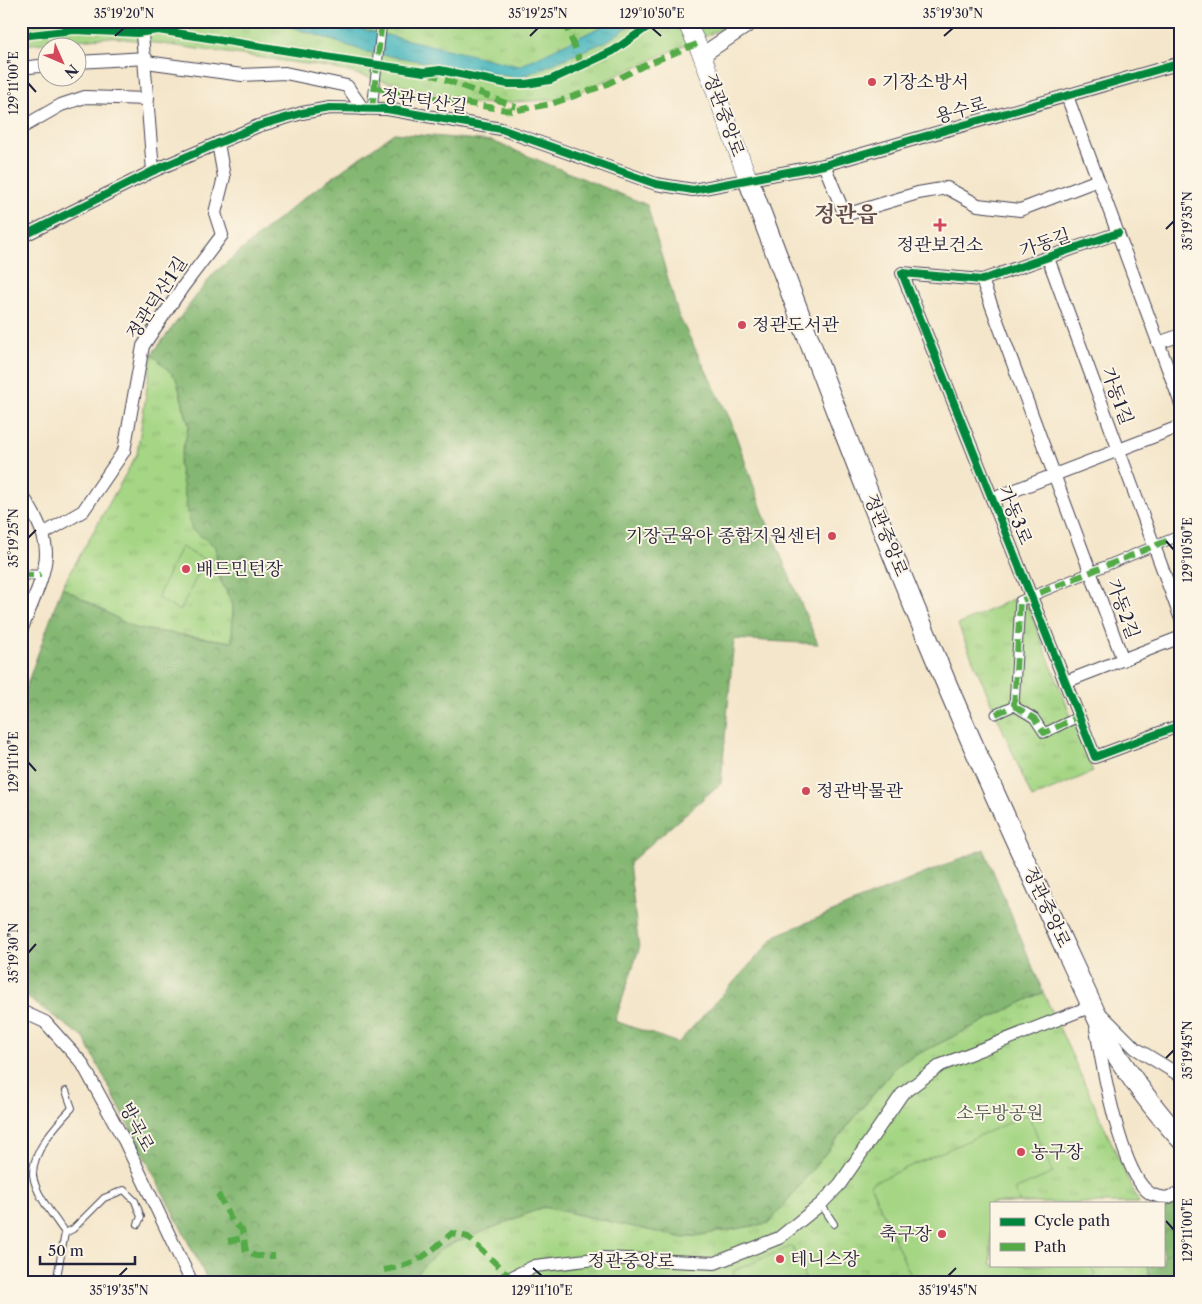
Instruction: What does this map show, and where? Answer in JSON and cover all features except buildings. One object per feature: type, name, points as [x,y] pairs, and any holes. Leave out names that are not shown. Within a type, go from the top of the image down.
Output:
[{"type":"highway","name":"정관중앙로","points":[[748,179],[835,409],[926,637],[1092,1006],[1109,1043],[1135,1085],[1157,1114],[1181,1139]]},
{"type":"main road","name":"정관중앙로","points":[[687,23],[702,55],[748,179]]},
{"type":"street","points":[[141,21],[154,171]]},
{"type":"street","points":[[367,109],[382,21]]},
{"type":"street","name":"정관중앙로","points":[[702,55],[753,21]]},
{"type":"street","points":[[88,61],[145,57],[242,75],[285,73],[347,86],[367,109]]},
{"type":"street","name":"용수로","points":[[748,179],[824,165],[1181,63]]},
{"type":"street","points":[[21,68],[38,66]]},
{"type":"street","points":[[21,128],[61,105],[85,96],[148,99]]},
{"type":"street","points":[[1067,96],[1181,404]]},
{"type":"street","name":"정관덕산길","points":[[21,237],[154,171],[258,126],[302,113],[328,108],[367,109],[452,119],[501,128],[656,184],[693,190],[748,179]]},
{"type":"street","name":"정관덕산1길","points":[[43,534],[83,511],[124,451],[143,346],[182,288],[222,235],[215,213],[224,177],[218,143]]},
{"type":"street","points":[[824,165],[845,215],[918,193],[947,188],[978,206],[1020,210],[1098,180]]},
{"type":"street","name":"가동길","points":[[982,280],[1118,233]]},
{"type":"street","name":"가동길","points":[[1048,258],[1083,354]]},
{"type":"street","name":"가동3로","points":[[982,280],[902,273],[1095,757],[1181,725]]},
{"type":"street","points":[[982,280],[1090,571]]},
{"type":"street","points":[[1158,343],[1181,335]]},
{"type":"street","name":"가동1길","points":[[1083,354],[1154,546]]},
{"type":"street","name":"가동1길","points":[[992,499],[1181,426]]},
{"type":"street","points":[[21,493],[43,534],[46,554],[41,575],[21,631]]},
{"type":"street","points":[[1014,706],[1020,602],[1090,571],[1181,535]]},
{"type":"street","points":[[1154,546],[1181,619]]},
{"type":"street","name":"가동2길","points":[[1090,571],[1123,660]]},
{"type":"street","points":[[21,575],[41,575]]},
{"type":"street","name":"가동2길","points":[[1065,682],[1181,637]]},
{"type":"street","points":[[996,714],[1014,706]]},
{"type":"street","points":[[1014,706],[1034,718],[1044,733],[1078,716]]},
{"type":"street","points":[[1092,1006],[1135,1048],[1181,1076]]},
{"type":"street","points":[[1092,1006],[1106,1088],[1136,1176],[1150,1193],[1166,1198],[1181,1192]]},
{"type":"street","name":"정관중앙로","points":[[500,1283],[535,1266],[604,1258],[715,1263],[779,1238],[821,1204],[840,1184],[902,1094],[941,1066],[1092,1006]]},
{"type":"street","name":"방곡로","points":[[21,1011],[45,1022],[82,1063],[126,1142],[192,1283]]},
{"type":"lane","points":[[52,1283],[57,1277],[65,1233],[42,1200],[33,1175],[38,1156],[48,1138],[72,1108],[66,1091]]},
{"type":"lane","points":[[65,1233],[73,1229],[104,1198],[124,1190],[135,1201],[141,1217],[138,1224]]},
{"type":"lane","points":[[821,1204],[834,1224]]},
{"type":"green space","points":[[21,21],[739,21],[564,99],[476,104],[328,67],[112,37],[88,39],[38,38],[38,44],[21,45]]},
{"type":"green space","points":[[394,133],[492,141],[647,205],[678,314],[730,419],[765,518],[818,644],[734,639],[721,783],[629,863],[639,949],[615,1021],[678,1043],[777,935],[984,849],[1043,992],[898,1064],[769,1223],[684,1238],[544,1207],[442,1248],[407,1283],[209,1283],[84,1038],[21,993],[21,918],[28,895],[21,892],[21,701],[62,587],[134,628],[232,642],[233,605],[217,573],[216,547],[191,529],[179,464],[189,426],[176,378],[152,354],[213,274],[301,200]]},
{"type":"green space","points":[[152,354],[176,378],[189,426],[179,464],[216,547],[217,573],[233,605],[232,642],[134,628],[62,587],[137,454]]},
{"type":"green space","name":"배드민턴장","points":[[181,547],[205,560],[180,611],[157,598]]},
{"type":"green space","points":[[1023,594],[1093,772],[1032,798],[958,625]]},
{"type":"green space","name":"소두방공원","points":[[1043,992],[1139,1202],[990,1202],[990,1266],[1148,1266],[1150,1283],[407,1283],[442,1248],[544,1207],[684,1238],[769,1223],[898,1064]]},
{"type":"green space","name":"축구장","points":[[1028,1114],[1053,1173],[1014,1190],[1020,1202],[990,1202],[990,1266],[1092,1266],[1096,1275],[1078,1283],[914,1283],[870,1184]]},
{"type":"green space","points":[[1181,1205],[1181,1283],[1150,1283],[1148,1266],[1164,1266],[1164,1207]]},
{"type":"green space","name":"테니스장","points":[[792,1246],[807,1283],[738,1283],[733,1271]]},
{"type":"water","points":[[274,21],[327,21],[519,66],[613,21],[637,21],[607,41],[519,78],[367,52]]},
{"type":"marked path","points":[[372,109],[382,21]]},
{"type":"marked path","points":[[564,21],[582,66]]},
{"type":"marked path","points":[[376,88],[512,111],[551,104],[603,86],[647,64],[697,44]]},
{"type":"marked path","points":[[428,73],[516,107]]},
{"type":"marked path","points":[[1014,706],[1020,601],[1181,535]]},
{"type":"marked path","points":[[21,575],[41,575]]},
{"type":"marked path","points":[[1014,706],[1034,718],[1044,733],[1078,717]]},
{"type":"marked path","points":[[996,714],[1014,706]]},
{"type":"marked path","points":[[218,1194],[232,1221],[242,1230],[244,1238]]},
{"type":"marked path","points":[[384,1270],[415,1261],[435,1248],[452,1233],[468,1237],[511,1278]]},
{"type":"marked path","points":[[228,1241],[244,1238],[246,1252],[256,1256],[275,1256]]},
{"type":"cycle path","points":[[21,36],[74,30],[137,33],[158,30],[424,72],[440,70],[508,84],[526,84],[550,80],[613,51],[656,21]]},
{"type":"cycle path","points":[[21,237],[153,171],[258,126],[302,113],[329,108],[387,109],[501,129],[656,184],[693,190],[824,165],[1181,63]]},
{"type":"cycle path","points":[[1118,233],[982,280],[902,273],[1095,757],[1181,725]]},
{"type":"place","name":"기장소방서","points":[[872,82]]},
{"type":"place","name":"정관보건소","points":[[940,225]]},
{"type":"place","name":"정관도서관","points":[[742,325]]},
{"type":"place","name":"기장군육아 종합지원센터","points":[[832,536]]},
{"type":"place","name":"배드민턴장","points":[[186,569]]},
{"type":"place","name":"정관박물관","points":[[806,791]]},
{"type":"place","name":"농구장","points":[[1021,1152]]},
{"type":"place","name":"축구장","points":[[942,1234]]},
{"type":"place","name":"테니스장","points":[[780,1259]]},
{"type":"district","name":"정관읍","points":[[846,214]]}]
